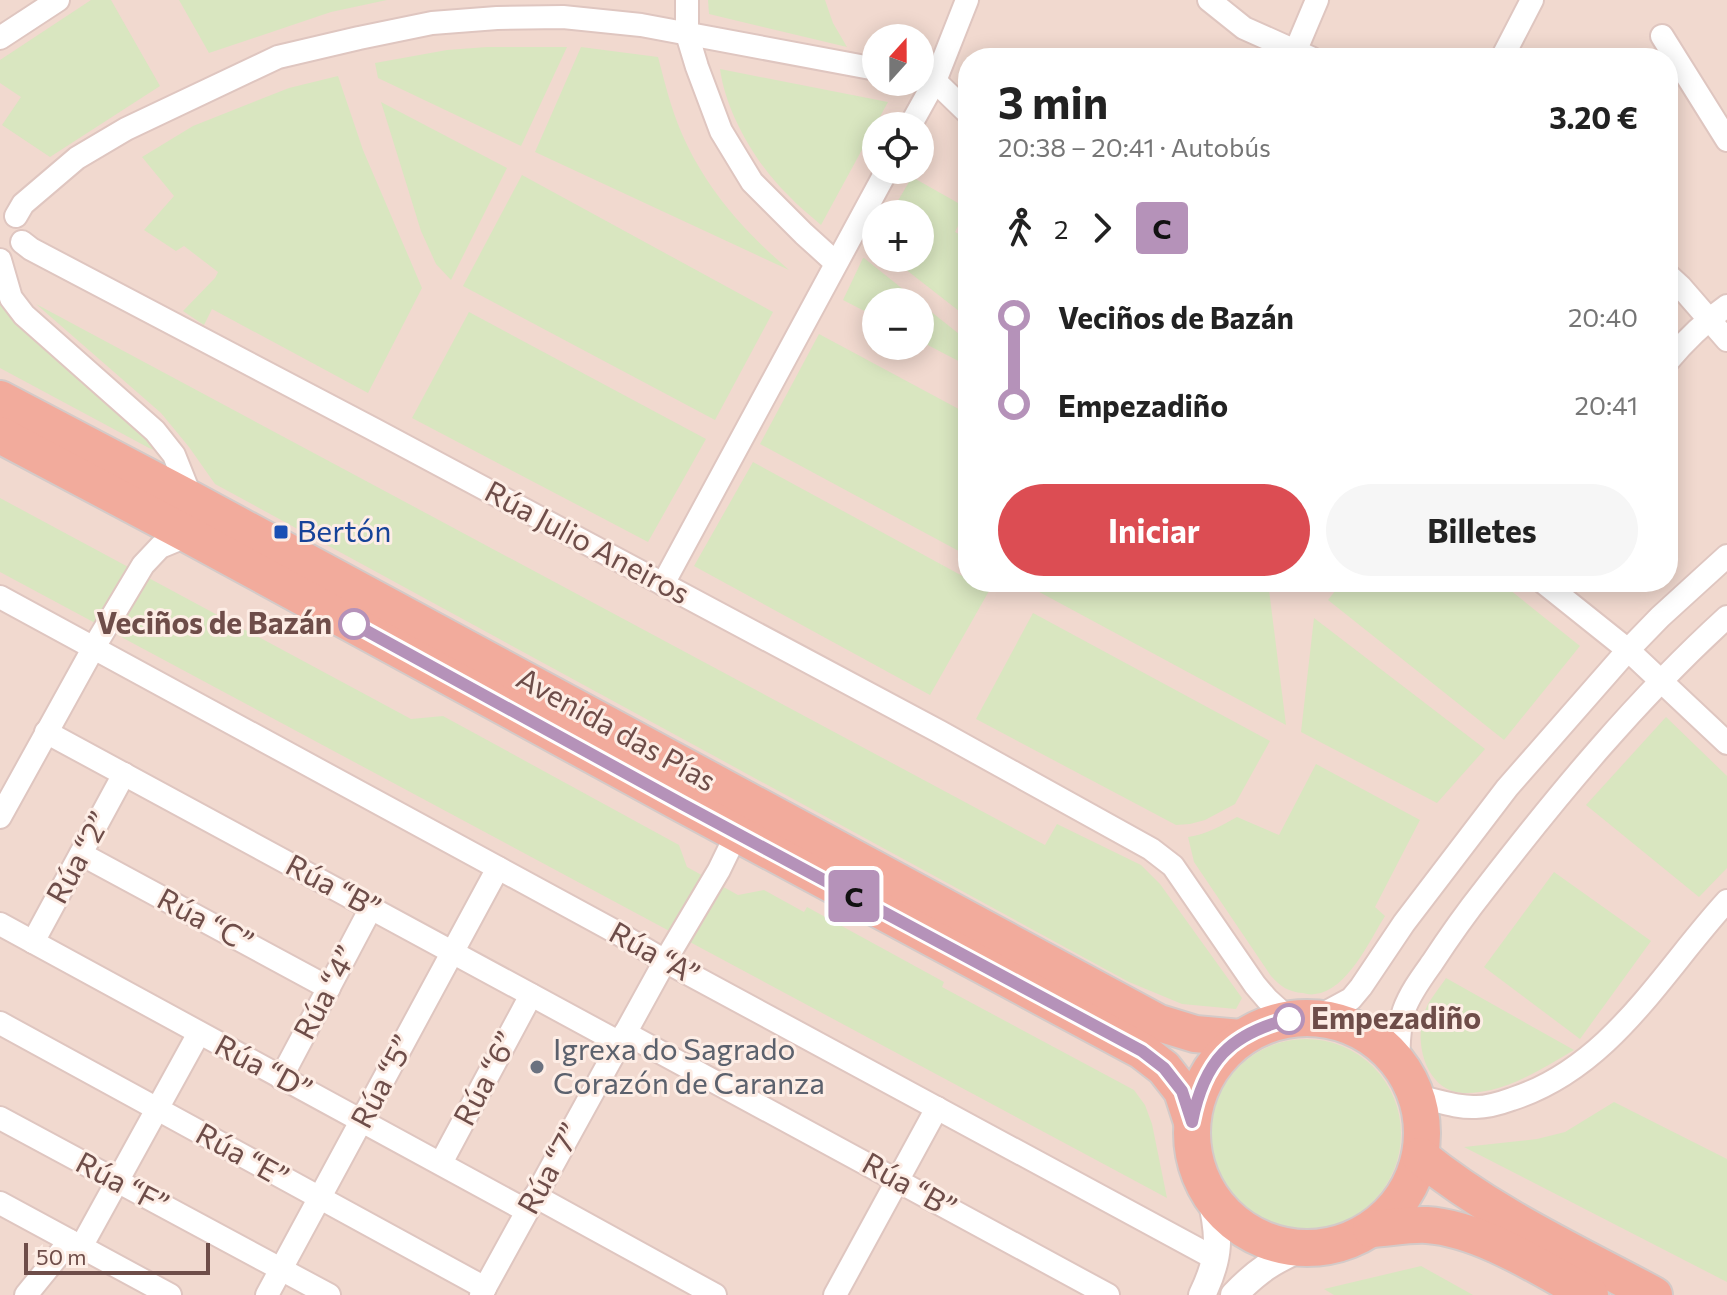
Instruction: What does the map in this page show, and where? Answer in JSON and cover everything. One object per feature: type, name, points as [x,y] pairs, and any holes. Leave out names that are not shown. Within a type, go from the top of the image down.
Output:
[{"type":"highway","name":"Avenida das Pías","points":[[0,399],[190,517],[737,833],[1142,1051],[1164,1068],[1182,1091],[1192,1122]]},
{"type":"highway","name":"Avenida das Pías","points":[[0,435],[190,517],[1159,1023],[1195,1034],[1241,1038]]},
{"type":"highway","points":[[1303,1018],[1340,1023],[1362,1032],[1382,1046],[1408,1079],[1421,1117],[1420,1156],[1413,1178],[1388,1215],[1350,1240],[1303,1248],[1278,1245],[1256,1236],[1222,1211],[1200,1174],[1193,1152],[1192,1122],[1196,1100],[1222,1054],[1262,1026],[1303,1018]]},
{"type":"highway","points":[[1420,1156],[1442,1175],[1498,1211],[1654,1295]]},
{"type":"highway","points":[[1371,1229],[1427,1225],[1473,1235],[1590,1295]]},
{"type":"street","points":[[0,38],[58,0]]},
{"type":"street","points":[[687,0],[687,34],[721,131],[752,182],[836,263]]},
{"type":"street","points":[[934,66],[967,0]]},
{"type":"street","points":[[1209,0],[1244,28],[1288,48]]},
{"type":"street","points":[[1305,48],[1317,0]]},
{"type":"street","points":[[1507,48],[1532,0]]},
{"type":"street","points":[[0,817],[94,647],[150,556],[171,541],[190,517],[174,455],[155,431],[24,315],[11,298],[0,257],[13,252],[22,242],[23,227],[8,213],[77,158],[126,129],[278,57],[432,23],[497,18],[576,18],[641,25],[862,66]]},
{"type":"street","points":[[1662,36],[1670,48]]},
{"type":"street","points":[[1678,62],[1727,140]]},
{"type":"street","points":[[934,86],[958,105]]},
{"type":"street","points":[[663,584],[879,184]]},
{"type":"street","name":"Rúa Julio Aneiros","points":[[22,242],[940,732],[1151,849],[1173,866],[1267,999],[1303,1018]]},
{"type":"street","points":[[1678,282],[1718,312],[1727,340]]},
{"type":"street","points":[[1678,349],[1718,312]]},
{"type":"street","points":[[1303,1018],[1351,999],[1404,923],[1507,788],[1628,650],[1727,556]]},
{"type":"street","points":[[1556,592],[1628,650],[1727,743]]},
{"type":"street","name":"Rúa “A”","points":[[0,597],[1216,1259]]},
{"type":"street","points":[[1398,1064],[1399,1032],[1405,1007],[1465,914],[1542,815],[1635,707],[1727,617]]},
{"type":"street","name":"Rúa “B”","points":[[46,732],[531,995],[623,1038],[897,1180],[1108,1295]]},
{"type":"street","name":"Rúa “2”","points":[[33,942],[124,774]]},
{"type":"street","name":"Rúa “7”","points":[[483,1292],[737,833]]},
{"type":"street","name":"Rúa “C”","points":[[81,854],[329,988]]},
{"type":"street","name":"Rúa “5”","points":[[267,1295],[498,868]]},
{"type":"street","points":[[1416,1096],[1456,1106],[1479,1107],[1527,1094],[1553,1082],[1584,1062],[1621,1027],[1727,901]]},
{"type":"street","name":"Rúa “4”","points":[[281,1078],[371,908]]},
{"type":"street","name":"Rúa “D”","points":[[0,924],[441,1163],[715,1295]]},
{"type":"street","name":"Rúa “6”","points":[[441,1163],[531,995]]},
{"type":"street","name":"Rúa “E”","points":[[0,1023],[483,1292]]},
{"type":"street","points":[[26,1295],[76,1244],[118,1181],[199,1033]]},
{"type":"street","points":[[835,1295],[937,1108]]},
{"type":"street","name":"Rúa “F”","points":[[0,1118],[329,1295]]},
{"type":"street","points":[[1202,1295],[1216,1259],[1217,1225],[1210,1194]]},
{"type":"street","points":[[0,1203],[170,1295]]},
{"type":"street","points":[[1234,1295],[1255,1273],[1303,1248]]},
{"type":"shaded area","points":[[0,0],[1727,0],[1727,1295],[0,1295]]},
{"type":"green space","points":[[91,0],[111,0],[160,86],[50,157],[2,125],[21,97],[0,83],[0,60]]},
{"type":"green space","points":[[179,0],[387,0],[331,12],[209,53]]},
{"type":"green space","points":[[708,0],[825,0],[833,23],[847,47],[709,14]]},
{"type":"green space","points":[[567,47],[521,146],[378,78],[375,63],[447,50]]},
{"type":"green space","points":[[581,47],[658,57],[678,125],[703,173],[742,224],[789,270],[535,152]]},
{"type":"green space","points":[[720,69],[888,102],[883,112],[862,112],[862,150],[821,225],[776,182],[754,153],[736,120]]},
{"type":"green space","points":[[338,76],[363,150],[422,288],[368,393],[212,309],[204,325],[183,311],[218,272],[184,246],[176,251],[144,230],[174,196],[142,157],[193,126],[289,88]]},
{"type":"green space","points":[[381,102],[507,168],[451,280],[436,264],[421,231]]},
{"type":"green space","points":[[522,175],[773,312],[715,420],[463,286]]},
{"type":"green space","points":[[908,184],[924,184],[958,203],[955,232],[958,234],[958,310],[934,292],[934,288],[930,288],[909,272],[934,272],[934,200],[898,200]]},
{"type":"green space","points":[[862,260],[862,272],[882,272],[902,288],[862,288],[862,310],[843,300]]},
{"type":"green space","points":[[0,292],[144,435],[157,451],[0,368]]},
{"type":"green space","points":[[36,304],[1045,845],[1057,824],[1141,865],[1160,884],[1242,998],[1236,1009],[1182,1004],[1129,982],[215,484],[161,413]]},
{"type":"green space","points":[[469,312],[706,439],[648,542],[412,418]]},
{"type":"green space","points":[[934,314],[958,333],[958,361],[934,348]]},
{"type":"green space","points":[[819,334],[862,357],[862,360],[867,360],[958,409],[958,551],[760,444]]},
{"type":"green space","points":[[753,462],[958,574],[958,592],[988,592],[930,695],[694,566]]},
{"type":"green space","points":[[0,498],[411,719],[443,716],[679,845],[687,867],[738,895],[764,890],[804,912],[807,907],[944,982],[942,987],[1134,1090],[1145,1105],[1152,1124],[1167,1198],[0,572]]},
{"type":"green space","points":[[1039,592],[1269,592],[1286,725]]},
{"type":"green space","points":[[1334,592],[1512,592],[1580,646],[1504,740],[1328,600]]},
{"type":"green space","points":[[1033,613],[1270,741],[1235,804],[1205,820],[1176,825],[976,719]]},
{"type":"green space","points":[[1314,618],[1485,749],[1437,803],[1301,732]]},
{"type":"green space","points":[[1666,717],[1727,776],[1727,868],[1699,897],[1586,805]]},
{"type":"green space","points":[[1316,764],[1420,820],[1375,907],[1385,916],[1365,950],[1337,984],[1327,991],[1310,994],[1289,990],[1271,976],[1194,862],[1188,837],[1208,832],[1237,817],[1279,835]]},
{"type":"green space","points":[[1554,872],[1651,941],[1580,1039],[1484,967]]},
{"type":"green space","points":[[1446,978],[1574,1050],[1502,1087],[1467,1093],[1444,1087],[1436,1081],[1426,1064],[1421,1033],[1430,1000]]},
{"type":"green space","points":[[1306,1039],[1342,1046],[1373,1067],[1394,1098],[1401,1134],[1394,1170],[1373,1201],[1342,1222],[1306,1229],[1270,1222],[1239,1201],[1218,1170],[1211,1134],[1218,1098],[1239,1067],[1270,1046]]},
{"type":"green space","points":[[1614,1102],[1727,1159],[1727,1282],[1464,1147],[1537,1139],[1565,1132]]},
{"type":"green space","points":[[1421,1266],[1473,1295],[1334,1295],[1324,1289]]},
{"type":"bus line","name":"C","points":[[354,624],[1142,1051],[1164,1068],[1182,1091],[1192,1122],[1196,1100],[1222,1054],[1262,1026],[1289,1019]]},
{"type":"place","name":"Bertón","points":[[281,532]]},
{"type":"place","name":"Veciños de Bazán","points":[[354,624]]},
{"type":"place","name":"Empezadiño","points":[[1289,1019]]},
{"type":"place","name":"Igrexa do Sagrado Corazón de Caranza","points":[[537,1067]]}]
